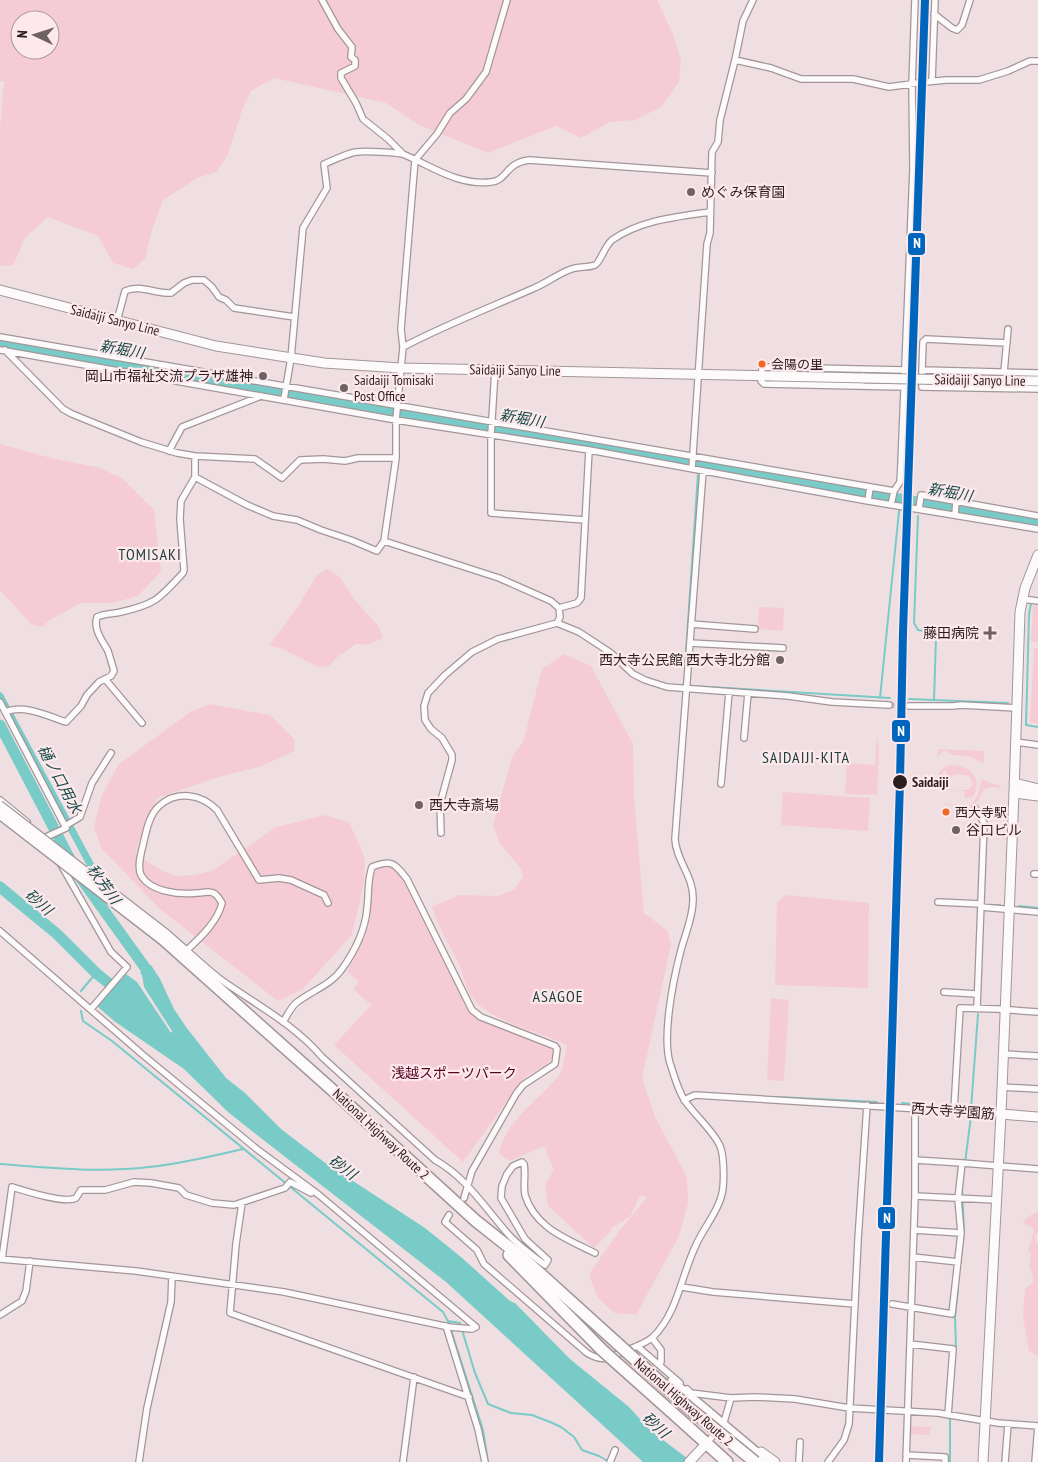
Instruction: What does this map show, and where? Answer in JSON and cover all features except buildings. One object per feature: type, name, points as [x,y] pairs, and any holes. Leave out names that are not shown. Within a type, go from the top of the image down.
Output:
[{"type":"highway","name":"National Highway Route 2","points":[[0,813],[165,936],[476,1221],[577,1300],[690,1409],[755,1462]]},
{"type":"highway","points":[[476,1221],[602,1350],[727,1462]]},
{"type":"highway","points":[[621,1342],[723,1424],[766,1462]]},
{"type":"main road","name":"Saidaiji Sanyo Line","points":[[0,290],[216,346],[356,366],[1038,381]]},
{"type":"main road","points":[[983,1462],[1003,1054],[1022,599],[1038,556]]},
{"type":"main road","points":[[1014,788],[1038,789]]},
{"type":"main road","points":[[1014,788],[1038,796]]},
{"type":"main road","name":"西大寺学園筋","points":[[1000,1114],[1038,1117]]},
{"type":"main road","points":[[723,1424],[775,1462]]},
{"type":"main road","points":[[692,1459],[707,1443]]},
{"type":"street","points":[[322,0],[338,29],[352,47],[350,52],[351,58],[355,60],[355,66],[341,73],[341,78],[363,119],[404,154],[453,178],[476,182],[491,182],[499,180],[512,165],[519,161],[529,160],[712,173]]},
{"type":"street","points":[[195,477],[247,505],[273,516],[297,520],[377,551],[384,541],[396,458],[396,418],[402,347],[401,329],[415,160],[437,134],[450,113],[466,99],[486,72],[507,0]]},
{"type":"street","points":[[693,468],[710,212],[712,152],[718,142],[720,120],[744,21],[753,0]]},
{"type":"street","points":[[891,503],[893,492],[900,482],[913,169],[915,0]]},
{"type":"street","points":[[935,0],[929,82],[978,80],[1008,71],[1030,61],[1038,62]]},
{"type":"street","points":[[934,14],[952,28],[958,30],[962,26],[970,0]]},
{"type":"street","points":[[735,60],[770,68],[801,79],[853,79],[889,87],[915,83]]},
{"type":"street","points":[[285,398],[291,358],[303,228],[327,188],[324,164],[356,152],[404,154]]},
{"type":"street","points":[[402,347],[533,289],[569,270],[596,265],[600,261],[607,245],[638,226],[669,218],[710,212]]},
{"type":"street","points":[[118,320],[125,292],[130,289],[137,288],[171,293],[184,283],[198,279],[208,283],[219,297],[226,300],[234,308],[294,317]]},
{"type":"street","points":[[1004,372],[1008,329]]},
{"type":"street","points":[[0,337],[18,342],[893,492]]},
{"type":"street","points":[[1007,342],[926,339],[922,342],[922,387],[1038,389]]},
{"type":"street","points":[[17,351],[18,342]]},
{"type":"street","points":[[3,350],[131,370],[261,396],[285,398],[543,442],[1038,529]]},
{"type":"street","points":[[3,350],[63,409],[141,442],[169,451],[195,456],[255,459],[282,478],[300,460],[345,461],[358,458],[396,458]]},
{"type":"street","points":[[131,370],[132,361]]},
{"type":"street","points":[[904,370],[765,367],[762,369],[761,381],[764,384],[904,387]]},
{"type":"street","points":[[495,370],[491,513],[585,520]]},
{"type":"street","points":[[922,370],[1038,373]]},
{"type":"street","points":[[169,451],[182,427],[261,396]]},
{"type":"street","points":[[543,442],[544,433]]},
{"type":"street","points":[[559,608],[577,603],[581,598],[589,450]]},
{"type":"street","points":[[8,711],[22,709],[66,722],[82,706],[99,682],[111,676],[114,671],[98,632],[97,616],[120,613],[151,604],[162,596],[183,573],[180,520],[181,501],[195,477],[195,456]]},
{"type":"street","points":[[739,476],[741,465]]},
{"type":"street","points":[[449,1215],[445,1222],[477,1250],[484,1264],[587,1353],[594,1357],[605,1359],[652,1338],[669,1317],[682,1287],[694,1248],[716,1209],[723,1189],[720,1146],[684,1100],[669,1060],[666,1039],[672,992],[693,902],[689,875],[676,851],[675,845],[703,471]]},
{"type":"street","points":[[868,500],[870,488]]},
{"type":"street","points":[[919,508],[921,495],[1038,516]]},
{"type":"street","points":[[955,514],[956,502]]},
{"type":"street","points":[[384,541],[498,578],[551,601],[559,608],[560,617],[557,623]]},
{"type":"street","points":[[1022,599],[1038,601]]},
{"type":"street","points":[[441,833],[440,804],[452,755],[442,738],[431,729],[425,720],[424,706],[428,693],[445,676],[472,652],[498,639],[557,623],[579,632],[611,653],[633,674],[667,687],[788,696],[832,702],[889,705]]},
{"type":"street","points":[[691,624],[755,628]]},
{"type":"street","points":[[690,643],[783,648]]},
{"type":"street","points":[[105,679],[142,723]]},
{"type":"street","points":[[722,784],[729,692]]},
{"type":"street","points":[[744,738],[748,693]]},
{"type":"street","points":[[0,702],[8,711],[67,825]]},
{"type":"street","points":[[909,706],[953,706],[961,704],[1017,708]]},
{"type":"street","points":[[1016,742],[1038,745]]},
{"type":"street","points":[[47,837],[80,818],[92,783],[111,753]]},
{"type":"street","points":[[188,950],[202,936],[221,911],[222,903],[215,893],[176,893],[162,890],[147,882],[141,874],[141,852],[148,826],[158,807],[172,798],[188,795],[200,797],[209,802],[217,810],[260,880],[279,878],[291,880],[324,895],[328,903]]},
{"type":"street","points":[[0,800],[47,837],[111,952],[127,967],[90,1009]]},
{"type":"street","points":[[0,804],[165,936],[188,950],[219,978],[283,1022],[314,1048],[435,1160],[467,1186],[510,1236],[545,1265],[548,1260],[525,1238],[501,1198],[502,1186],[507,1174],[516,1164],[524,1163],[525,1194],[538,1220],[552,1231],[595,1253]]},
{"type":"street","points":[[975,808],[984,823],[977,1009]]},
{"type":"street","points":[[283,1022],[294,1004],[332,980],[341,971],[354,950],[361,935],[368,909],[369,875],[372,867],[384,862],[396,865],[406,878],[472,1010],[481,1017],[555,1046],[557,1049],[555,1064],[523,1085],[516,1094],[472,1171],[464,1198]]},
{"type":"street","points":[[938,902],[1038,912]]},
{"type":"street","points":[[0,931],[258,1150],[319,1196],[476,1328],[472,1330],[447,1326],[284,1292],[136,1271],[1,1259],[12,1187],[40,1195],[73,1200],[81,1190],[105,1190],[134,1182],[142,1182],[179,1188],[186,1195],[212,1203],[234,1205],[287,1186],[290,1182],[319,1196]]},
{"type":"street","points":[[944,992],[977,994]]},
{"type":"street","points":[[954,1110],[960,1008],[1038,1012]]},
{"type":"street","points":[[1003,1054],[1038,1056]]},
{"type":"street","points":[[1001,1087],[1038,1089]]},
{"type":"street","name":"西大寺学園筋","points":[[684,1100],[695,1095],[1000,1114]]},
{"type":"street","points":[[828,1462],[846,1438],[849,1424],[868,1105]]},
{"type":"street","points":[[915,1108],[914,1257],[906,1459],[945,1457],[945,1462]]},
{"type":"street","points":[[915,1160],[1038,1169]]},
{"type":"street","points":[[892,1304],[952,1314],[961,1233],[961,1198],[964,1164]]},
{"type":"street","points":[[915,1196],[996,1200]]},
{"type":"street","points":[[242,1203],[230,1312],[469,1398]]},
{"type":"street","points":[[914,1230],[961,1233]]},
{"type":"street","points":[[914,1257],[958,1262]]},
{"type":"street","points":[[0,1315],[22,1301],[26,1290],[30,1261]]},
{"type":"street","points":[[139,1462],[147,1408],[171,1302],[172,1276]]},
{"type":"street","points":[[682,1287],[713,1292],[855,1304]]},
{"type":"street","points":[[447,1326],[478,1429],[485,1462]]},
{"type":"street","points":[[652,1338],[661,1350],[661,1362],[659,1364]]},
{"type":"street","points":[[910,1344],[953,1349],[948,1415]]},
{"type":"street","points":[[637,1346],[691,1393],[731,1398],[796,1399],[849,1408],[948,1415],[986,1422],[1038,1426],[1035,1462]]},
{"type":"street","points":[[403,1462],[414,1377]]},
{"type":"street","points":[[707,1443],[723,1424],[731,1398]]},
{"type":"street","points":[[1005,1462],[1008,1424]]},
{"type":"street","points":[[798,1462],[800,1442]]},
{"type":"street","points":[[611,1461],[615,1450]]},
{"type":"green space","points":[[0,0],[657,0],[673,34],[681,60],[679,82],[661,107],[635,120],[609,122],[581,138],[556,126],[488,153],[419,125],[386,103],[274,78],[251,91],[242,110],[228,154],[217,172],[199,177],[163,200],[152,230],[145,259],[133,269],[113,263],[98,236],[48,217],[25,238],[13,265],[0,266],[0,127],[4,81],[0,81]]},
{"type":"green space","points":[[0,444],[55,459],[97,467],[122,478],[154,510],[161,571],[138,596],[112,603],[81,603],[50,620],[42,627],[32,625],[0,590]]},
{"type":"green space","points":[[327,569],[340,577],[355,600],[379,627],[383,638],[368,645],[356,644],[336,658],[329,666],[318,667],[280,648],[269,646],[299,605],[317,575]]},
{"type":"green space","points":[[1033,605],[1038,606],[1038,642],[1031,642]]},
{"type":"green space","points":[[759,607],[784,608],[783,631],[758,629]]},
{"type":"green space","points":[[1034,648],[1038,648],[1038,724],[1030,722]]},
{"type":"green space","points":[[564,654],[591,666],[633,744],[634,798],[644,913],[668,931],[671,945],[642,1078],[655,1117],[687,1177],[688,1203],[679,1236],[636,1315],[614,1313],[597,1297],[589,1274],[620,1230],[647,1197],[640,1196],[630,1217],[611,1228],[612,1230],[594,1248],[548,1206],[545,1184],[554,1170],[544,1146],[510,1161],[499,1154],[502,1142],[515,1121],[551,1085],[561,1072],[567,1045],[506,1021],[483,1008],[475,1001],[469,992],[458,962],[440,928],[432,907],[459,895],[498,896],[515,889],[523,876],[520,867],[500,844],[493,825],[512,757],[523,742],[542,669]]},
{"type":"green space","points":[[210,704],[270,715],[295,740],[294,751],[262,766],[222,776],[157,798],[135,854],[163,871],[176,876],[193,875],[212,871],[276,827],[325,815],[349,822],[365,858],[364,882],[352,935],[303,989],[278,1001],[161,910],[102,849],[94,828],[101,797],[118,765],[190,712]]},
{"type":"green space","points":[[877,736],[879,750],[877,795],[845,794],[847,763],[875,765]]},
{"type":"green space","points":[[938,749],[984,751],[984,764],[969,756],[952,755],[946,751],[943,751],[937,758]]},
{"type":"green space","points":[[950,765],[963,767],[973,774],[977,784],[973,797],[965,798],[964,791],[945,790],[946,785],[951,790],[968,790],[973,785],[969,776],[961,774],[953,775],[946,781],[946,771],[943,771],[942,789],[936,789],[938,774]]},
{"type":"green space","points":[[984,780],[1001,786],[1001,788],[990,787],[984,789],[978,801],[972,806],[943,805],[971,805],[978,795],[981,781]]},
{"type":"green space","points":[[783,792],[870,798],[868,831],[781,825]]},
{"type":"green space","name":"浅越スポーツパーク","points":[[385,865],[392,866],[399,872],[467,1008],[473,1016],[552,1046],[553,1052],[550,1061],[522,1081],[463,1162],[334,1045],[371,1005],[353,989],[359,982],[347,971],[365,937],[370,919],[372,876],[378,868]]},
{"type":"green space","points":[[786,895],[869,903],[868,988],[775,985],[777,902]]},
{"type":"green space","points":[[771,998],[789,1000],[784,1081],[767,1080]]},
{"type":"green space","points":[[1038,1212],[1038,1231],[1035,1237],[1038,1246],[1038,1360],[1037,1355],[1029,1351],[1023,1317],[1025,1289],[1033,1282],[1029,1266],[1031,1254],[1028,1251],[1034,1229],[1023,1223],[1027,1217]]},
{"type":"green space","points":[[909,1426],[931,1427],[930,1435],[909,1434]]},
{"type":"water","points":[[151,965],[174,1009],[226,1078],[245,1093],[281,1129],[324,1162],[425,1228],[461,1257],[510,1301],[515,1303],[570,1359],[629,1407],[650,1430],[692,1462],[643,1462],[446,1282],[228,1112],[184,1069],[114,1021],[97,1006],[126,974],[137,982],[171,1033],[172,1031],[144,987],[140,973]]},
{"type":"waterway","name":"新堀川","points":[[0,343],[1038,523]]},
{"type":"waterway","points":[[685,667],[698,474]]},
{"type":"waterway","points":[[880,698],[899,511]]},
{"type":"waterway","points":[[918,516],[914,623],[918,630],[931,632],[936,638],[934,700]]},
{"type":"waterway","points":[[1031,603],[1029,615],[1026,725],[1038,727]]},
{"type":"waterway","points":[[693,686],[890,698]]},
{"type":"waterway","name":"樋ノ口用水","points":[[0,696],[96,875]]},
{"type":"waterway","points":[[909,699],[1008,703]]},
{"type":"waterway","name":"秋芳川","points":[[0,725],[72,863]]},
{"type":"waterway","name":"秋芳川","points":[[80,877],[154,980]]},
{"type":"waterway","name":"砂川","points":[[0,887],[57,934],[96,973],[121,993]]},
{"type":"waterway","points":[[983,905],[1000,905]]},
{"type":"waterway","points":[[1019,906],[1038,908]]},
{"type":"waterway","points":[[81,991],[96,973]]},
{"type":"waterway","points":[[81,1011],[83,1021],[112,1041],[443,1312],[450,1325]]},
{"type":"waterway","points":[[959,1108],[971,1109],[978,1014]]},
{"type":"waterway","points":[[777,1097],[877,1102]]},
{"type":"waterway","points":[[902,1103],[931,1106]]},
{"type":"waterway","points":[[965,1163],[971,1116]]},
{"type":"waterway","points":[[0,1164],[74,1169],[131,1169],[196,1160],[243,1149]]},
{"type":"waterway","points":[[961,1257],[964,1230],[962,1187]]},
{"type":"waterway","points":[[956,1349],[955,1316],[958,1289]]},
{"type":"waterway","points":[[448,1321],[460,1323],[475,1373],[488,1404],[511,1413],[532,1415],[561,1427],[574,1437],[582,1450],[608,1461]]},
{"type":"waterway","points":[[451,1330],[483,1430],[488,1462]]},
{"type":"waterway","points":[[951,1411],[954,1369]]},
{"type":"waterway","points":[[950,1419],[950,1462]]},
{"type":"tunnel","points":[[889,705],[909,706]]},
{"type":"transit line","name":"N","points":[[879,1462],[903,632],[925,0]]},
{"type":"place","name":"めぐみ保育園","points":[[691,192]]},
{"type":"place","name":"会陽の里","points":[[762,364]]},
{"type":"place","name":"岡山市福祉交流プラザ雄神","points":[[263,376]]},
{"type":"place","name":"Saidaiji Tomisaki Post Office","points":[[344,388]]},
{"type":"place","name":"藤田病院","points":[[990,633]]},
{"type":"place","name":"西大寺公民館 西大寺北分館","points":[[780,660]]},
{"type":"place","name":"Saidaiji","points":[[900,782]]},
{"type":"place","name":"西大寺斎場","points":[[419,805]]},
{"type":"place","name":"西大寺駅","points":[[946,812]]},
{"type":"place","name":"谷口ビル","points":[[956,830]]},
{"type":"district","name":"TOMISAKI","points":[[150,554]]},
{"type":"district","name":"SAIDAIJI-KITA","points":[[806,757]]},
{"type":"district","name":"ASAGOE","points":[[558,996]]}]
